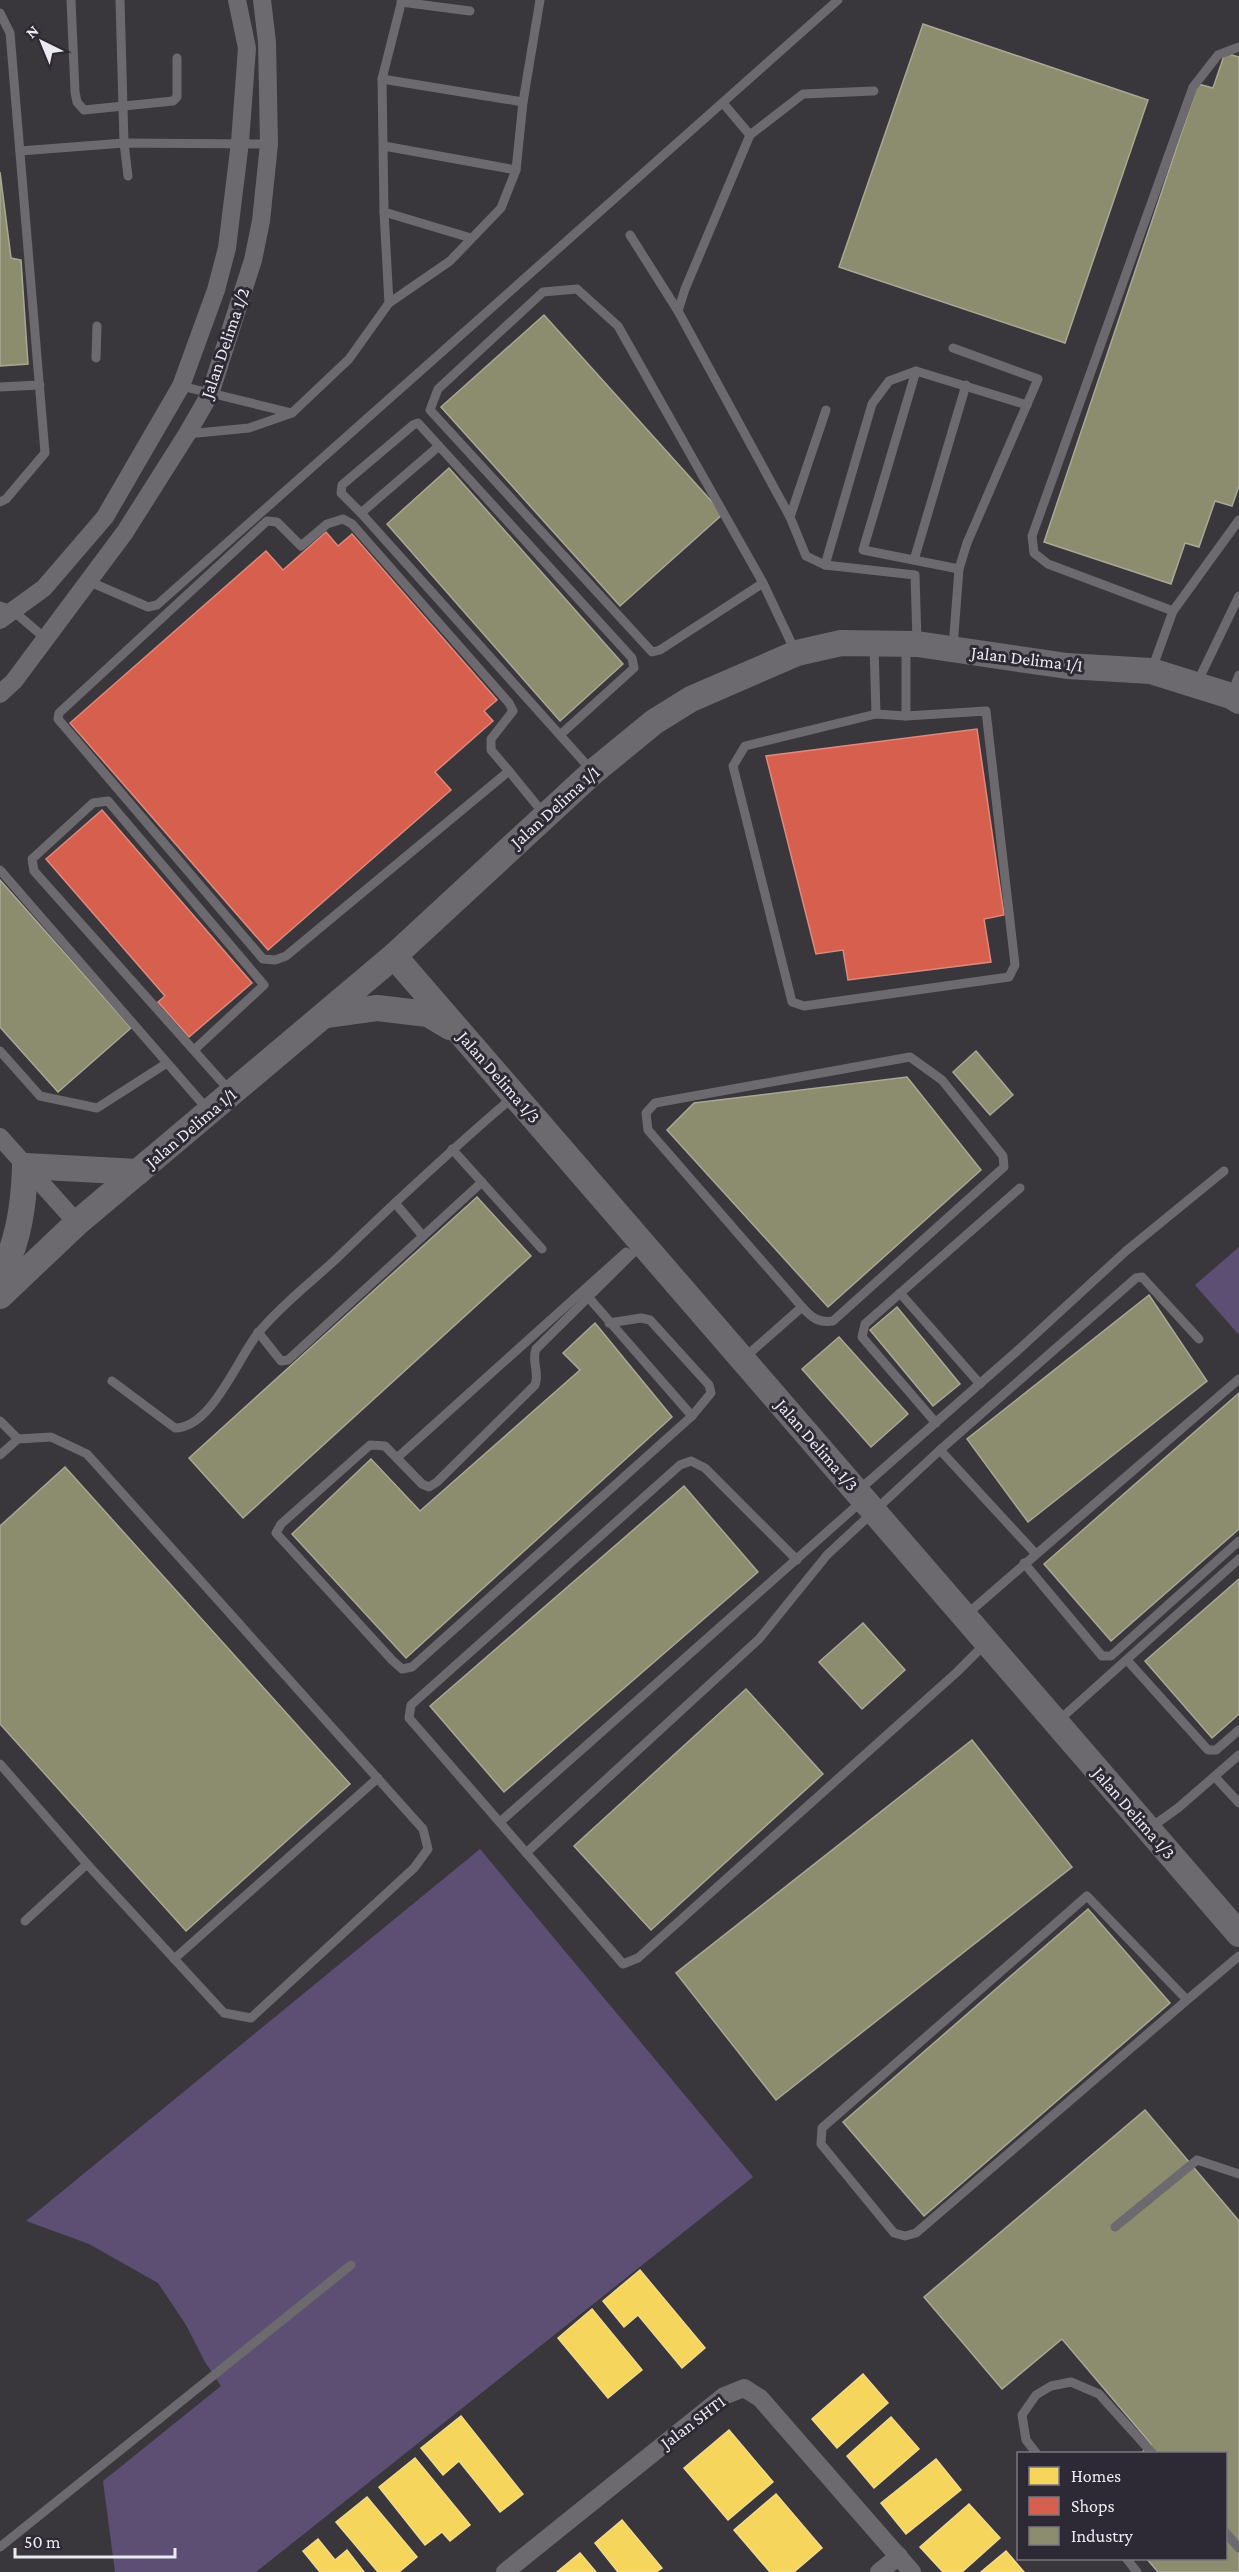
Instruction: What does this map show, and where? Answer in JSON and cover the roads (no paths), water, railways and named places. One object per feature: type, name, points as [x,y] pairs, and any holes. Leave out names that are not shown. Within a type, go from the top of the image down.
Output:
[{"type":"street","name":"Jalan Delima 1/2","points":[[4,612],[44,588],[105,517],[181,387],[216,290],[226,248],[240,142],[247,48],[237,0]]},
{"type":"street","name":"Jalan Delima 1/2","points":[[0,694],[14,681],[125,532],[210,394],[253,260],[261,221],[269,144],[267,42],[262,0]]},
{"type":"street","name":"Jalan Delima 1/1","points":[[0,1296],[77,1224],[394,956],[593,772],[654,722],[691,699],[797,653],[841,643],[912,644],[1067,666],[1151,671],[1196,685],[1236,691]]},
{"type":"street","name":"Jalan Delima 1/3","points":[[394,956],[1239,1934]]},
{"type":"street","points":[[326,1015],[377,1008],[428,1014],[461,1033]]},
{"type":"street","points":[[0,1137],[77,1224]]},
{"type":"street","points":[[25,1166],[138,1172]]},
{"type":"street","points":[[0,1276],[20,1221],[25,1166]]},
{"type":"street","name":"Jalan SHT1","points":[[505,2572],[724,2396],[744,2388],[760,2398],[912,2572]]},
{"type":"street","points":[[879,2572],[899,2556]]},
{"type":"lane","points":[[70,0],[77,102],[84,110],[173,101],[177,97],[177,58]]},
{"type":"lane","points":[[120,0],[124,143],[128,176]]},
{"type":"lane","points":[[187,434],[249,428],[292,413],[349,359],[389,303],[450,261],[501,208],[516,170],[523,102],[540,0]]},
{"type":"lane","points":[[88,581],[148,607],[157,604],[838,0]]},
{"type":"lane","points":[[389,303],[384,212],[382,80],[401,1],[470,11]]},
{"type":"lane","points":[[0,13],[10,33],[45,453],[6,499],[0,502]]},
{"type":"lane","points":[[1173,611],[1048,564],[1034,553],[1032,536],[1193,87],[1218,55],[1239,47]]},
{"type":"lane","points":[[382,80],[523,102]]},
{"type":"lane","points":[[678,311],[750,135],[803,94],[874,91]]},
{"type":"lane","points":[[723,103],[750,135]]},
{"type":"lane","points":[[20,151],[124,143],[269,144]]},
{"type":"lane","points":[[384,146],[516,170]]},
{"type":"lane","points":[[384,212],[471,238]]},
{"type":"lane","points":[[630,235],[678,311],[790,517],[806,556],[825,565],[915,575],[906,716]]},
{"type":"lane","points":[[763,583],[660,650],[651,652],[430,410],[438,388],[543,292],[577,289],[618,326],[763,583],[797,653]]},
{"type":"lane","points":[[96,358],[97,326]]},
{"type":"lane","points":[[953,348],[1038,379],[967,543],[959,570],[953,649]]},
{"type":"lane","points":[[825,565],[872,404],[889,381],[916,371],[1027,405]]},
{"type":"lane","points":[[916,371],[863,550],[959,570]]},
{"type":"lane","points":[[0,387],[40,385]]},
{"type":"lane","points":[[914,560],[966,385]]},
{"type":"lane","points":[[181,387],[258,403],[292,413]]},
{"type":"lane","points":[[790,517],[826,410]]},
{"type":"lane","points":[[560,735],[634,668],[632,658],[418,423],[413,425],[342,485],[341,493],[593,772]]},
{"type":"lane","points":[[361,513],[439,446]]},
{"type":"lane","points":[[509,771],[286,956],[275,960],[263,959],[58,719],[59,713],[267,521],[277,522],[301,546],[327,524],[344,519],[352,524],[509,703],[513,711],[490,739],[491,750],[509,771],[545,816]]},
{"type":"lane","points":[[1151,671],[1173,611],[1239,520]]},
{"type":"lane","points":[[1196,685],[1239,596]]},
{"type":"lane","points":[[4,612],[46,639]]},
{"type":"lane","points":[[874,644],[876,714]]},
{"type":"lane","points":[[986,711],[1015,965],[1009,977],[804,1006],[792,1002],[734,766],[745,746],[876,714],[906,716],[986,711]]},
{"type":"lane","points":[[194,1050],[264,985],[108,801],[93,803],[32,859],[34,871],[232,1093]]},
{"type":"lane","points":[[0,870],[209,1112]]},
{"type":"lane","points":[[0,1051],[40,1096],[97,1108],[167,1063]]},
{"type":"lane","points":[[910,1057],[942,1080],[1003,1156],[1004,1167],[833,1321],[822,1322],[813,1318],[802,1307],[648,1130],[646,1113],[655,1102],[910,1057]]},
{"type":"lane","points":[[112,1382],[176,1428],[185,1428],[196,1423],[233,1375],[258,1332],[452,1149],[514,1095]]},
{"type":"lane","points":[[452,1149],[542,1248]]},
{"type":"lane","points":[[526,1853],[759,1640],[827,1555],[865,1501],[936,1423],[1126,1251],[1224,1171]]},
{"type":"lane","points":[[258,1332],[281,1361],[288,1360],[482,1182]]},
{"type":"lane","points":[[936,1423],[862,1337],[865,1324],[1020,1188]]},
{"type":"lane","points":[[395,1203],[423,1236]]},
{"type":"lane","points":[[609,1323],[640,1318],[650,1320],[710,1385],[711,1393],[692,1416],[412,1667],[402,1669],[276,1533],[281,1524],[370,1445],[385,1446],[422,1484],[429,1487],[437,1482],[535,1385],[537,1379],[534,1356],[536,1349],[589,1298],[641,1241]]},
{"type":"lane","points":[[398,1457],[641,1241]]},
{"type":"lane","points":[[500,1822],[865,1501],[940,1450],[1136,1278],[1142,1277],[1199,1339]]},
{"type":"lane","points":[[900,1293],[980,1384]]},
{"type":"lane","points":[[589,1298],[692,1416]]},
{"type":"lane","points":[[742,1359],[802,1307]]},
{"type":"lane","points":[[964,1616],[1239,1379]]},
{"type":"lane","points":[[0,1421],[18,1439]]},
{"type":"lane","points":[[0,1455],[18,1439],[51,1437],[87,1454],[423,1829],[428,1849],[414,1868],[251,2018],[224,2013],[87,1864],[0,1764]]},
{"type":"lane","points":[[940,1450],[1035,1553]]},
{"type":"lane","points":[[797,1560],[705,1468],[691,1461],[680,1466],[411,1705],[409,1718],[623,1964],[638,1958],[957,1672],[987,1642]]},
{"type":"lane","points":[[1024,1563],[1102,1656],[1111,1656],[1239,1541]]},
{"type":"lane","points":[[1056,1723],[1239,1559]]},
{"type":"lane","points":[[1127,1660],[1208,1750],[1216,1750],[1239,1730]]},
{"type":"lane","points":[[1148,1829],[1215,1777],[1239,1755]]},
{"type":"lane","points":[[1215,1777],[1239,1803]]},
{"type":"lane","points":[[174,1959],[378,1778]]},
{"type":"lane","points":[[25,1921],[87,1864]]},
{"type":"lane","points":[[1187,2000],[1087,1896],[822,2128],[820,2144],[894,2233],[905,2236],[916,2232],[1239,1956]]},
{"type":"lane","points":[[1115,2227],[1197,2160],[1239,2174]]},
{"type":"lane","points":[[0,2547],[351,2265]]},
{"type":"lane","points":[[1035,2452],[1026,2440],[1022,2415],[1036,2394],[1051,2386],[1071,2382],[1099,2394],[1151,2452]]},
{"type":"lane","points":[[1227,2535],[1239,2548]]},
{"type":"lane","points":[[1126,2560],[1137,2572]]}]
